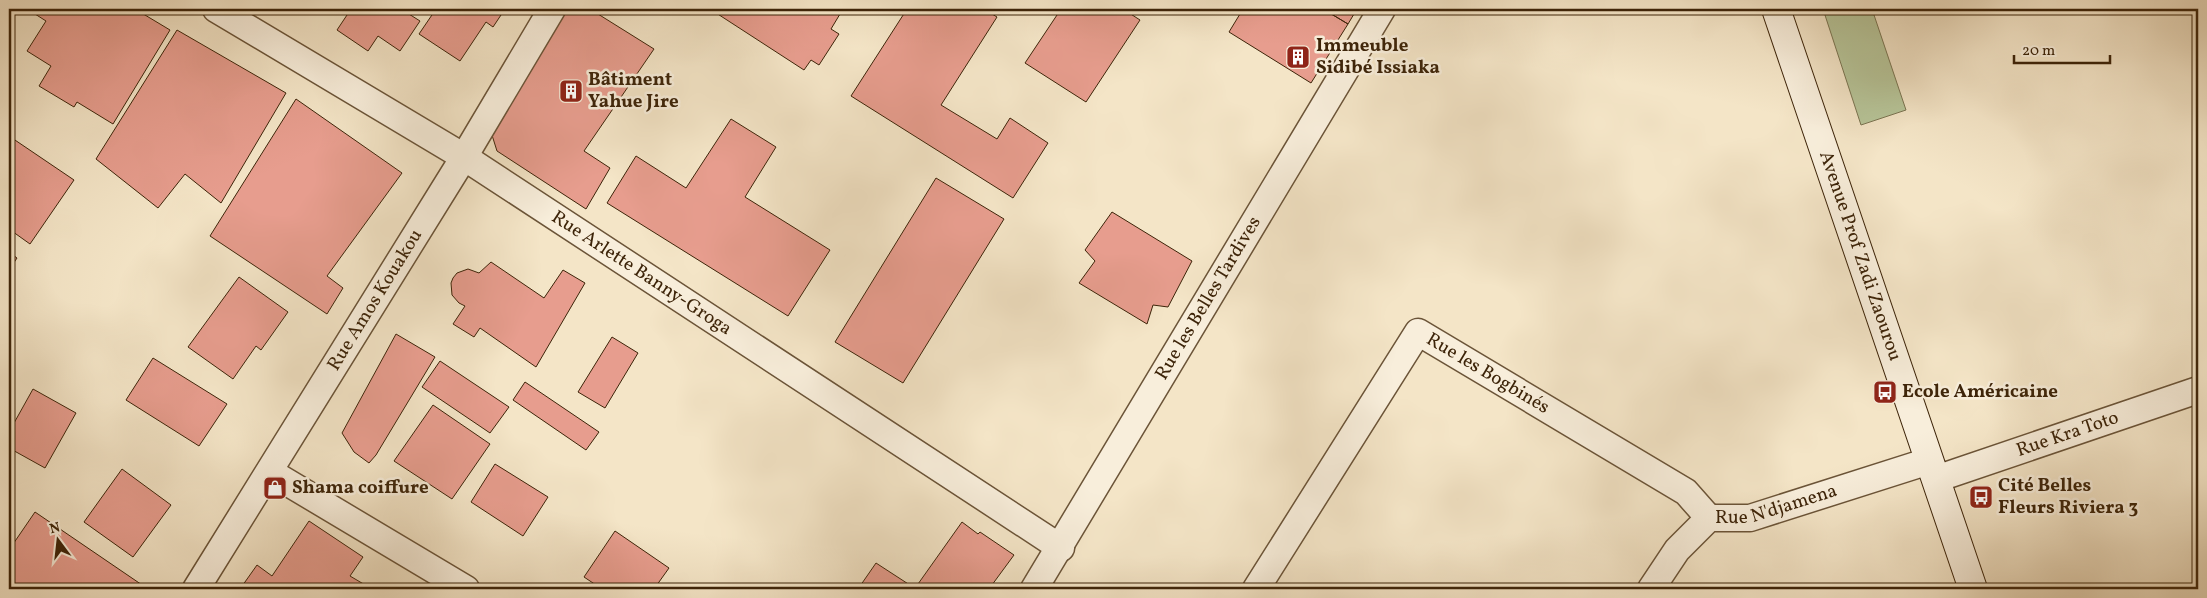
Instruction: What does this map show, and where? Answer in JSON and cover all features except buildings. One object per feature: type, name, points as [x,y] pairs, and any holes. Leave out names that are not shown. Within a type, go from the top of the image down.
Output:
[{"type":"main road","name":"Avenue Prof Zadi Zaourou","points":[[1776,9],[1973,589]]},
{"type":"street","name":"Rue Arlette Banny-Groga","points":[[216,9],[464,157],[1061,548]]},
{"type":"street","name":"Rue Amos Kouakou","points":[[196,589],[464,157],[552,9]]},
{"type":"street","name":"Rue les Belles Tardives","points":[[1034,589],[1061,548],[1382,9]]},
{"type":"street","name":"Rue les Bogbinés","points":[[1256,589],[1418,332],[1686,492],[1709,518]]},
{"type":"street","name":"Rue Kra Toto","points":[[1933,470],[2198,390]]},
{"type":"street","name":"Rue N'djamena","points":[[1652,589],[1677,550],[1709,518],[1750,518],[1933,470]]},
{"type":"street","points":[[270,472],[466,589]]},
{"type":"green space","points":[[1823,9],[1872,9],[1906,110],[1861,125]]},
{"type":"place","name":"Immeuble Sidibé Issiaka","points":[[1298,57]]},
{"type":"place","name":"Bâtiment Yahue Jire","points":[[571,91]]},
{"type":"place","name":"Ecole Américaine","points":[[1885,392]]},
{"type":"place","name":"Shama coiffure","points":[[275,488]]},
{"type":"place","name":"Cité Belles Fleurs Riviera 3","points":[[1981,497]]}]
